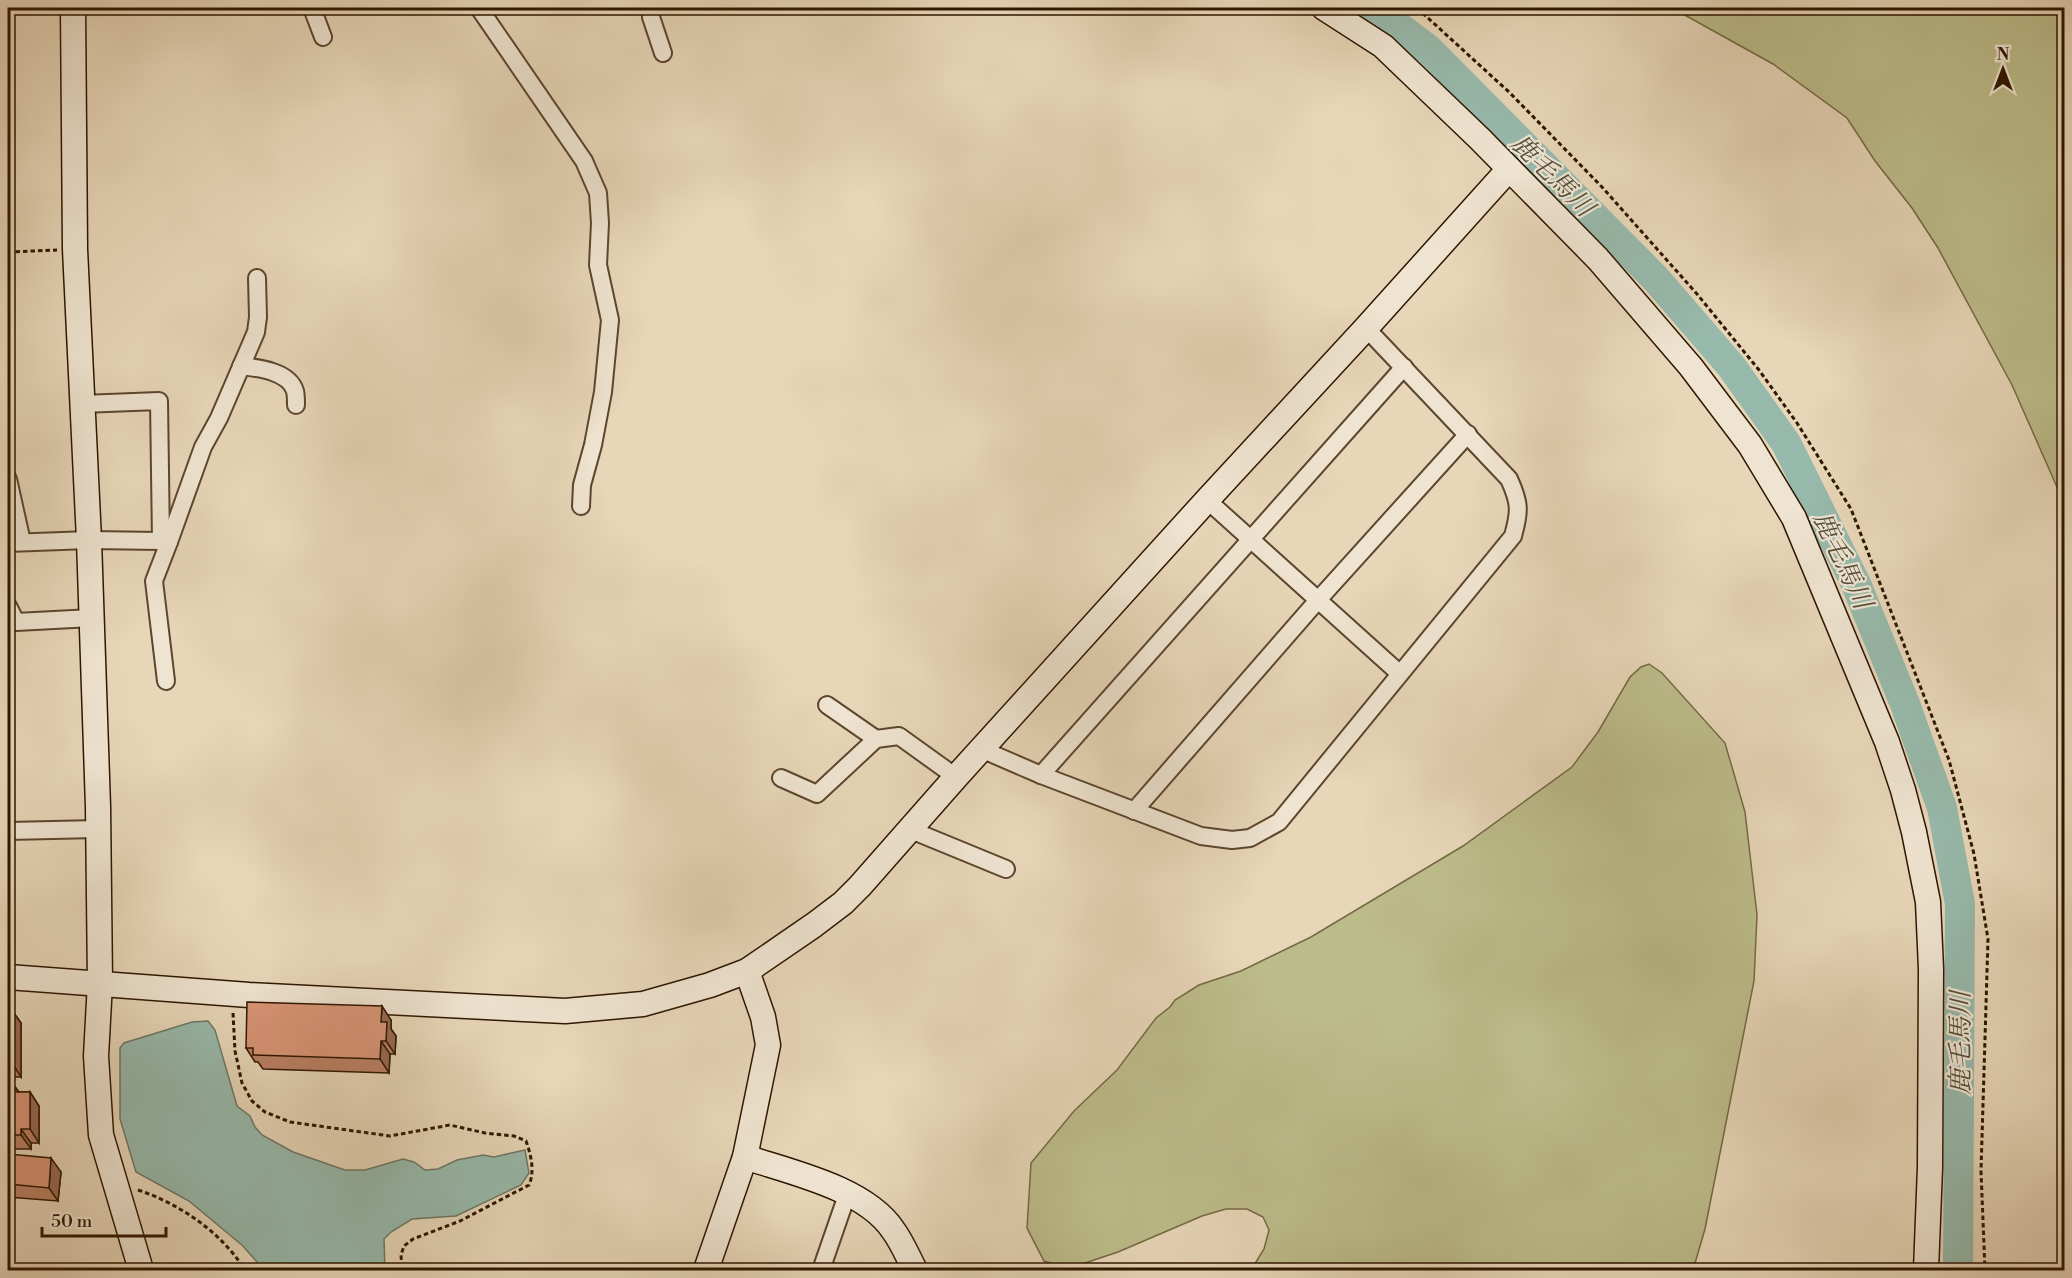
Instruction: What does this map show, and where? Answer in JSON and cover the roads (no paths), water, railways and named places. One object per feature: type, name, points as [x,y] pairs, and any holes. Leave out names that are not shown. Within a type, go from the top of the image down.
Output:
[{"type":"street","points":[[73,8],[75,249],[89,540],[98,829],[100,983],[96,1056],[101,1135],[141,1270]]},
{"type":"street","points":[[312,8],[323,37]]},
{"type":"street","points":[[479,8],[584,161],[598,193],[600,223],[598,265],[610,320],[603,392],[593,445],[582,485],[581,506]]},
{"type":"street","points":[[652,8],[651,17],[663,53]]},
{"type":"street","points":[[1324,8],[1383,46],[1480,138],[1598,259],[1691,367],[1750,445],[1794,518],[1887,742],[1914,832],[1928,902],[1932,969],[1930,1167],[1926,1270]]},
{"type":"street","points":[[8,977],[232,993],[565,1011],[643,1004],[710,985],[747,971],[843,903],[1509,169]]},
{"type":"street","points":[[166,681],[154,581],[165,542],[203,447],[219,418],[256,332],[257,278]]},
{"type":"street","points":[[981,749],[1041,775],[1201,836],[1232,840],[1250,838],[1279,822],[1513,536],[1519,515],[1518,497],[1509,479],[1366,328]]},
{"type":"street","points":[[242,366],[269,370],[287,380],[295,389],[296,405]]},
{"type":"street","points":[[1041,775],[1404,367]]},
{"type":"street","points":[[82,404],[159,401],[165,542]]},
{"type":"street","points":[[1134,811],[1318,600],[1468,434]]},
{"type":"street","points":[[8,479],[15,543],[89,540],[165,542]]},
{"type":"street","points":[[1207,500],[1399,673]]},
{"type":"street","points":[[8,606],[16,621],[92,618]]},
{"type":"street","points":[[827,705],[876,739]]},
{"type":"street","points":[[781,778],[817,794],[876,739],[899,736],[956,777]]},
{"type":"street","points":[[8,831],[98,829]]},
{"type":"street","points":[[911,830],[1006,869]]},
{"type":"street","points":[[706,1270],[745,1157],[768,1045],[763,1017],[747,971]]},
{"type":"street","points":[[745,1157],[848,1192],[871,1208],[892,1228],[915,1270]]},
{"type":"street","points":[[821,1270],[848,1192]]},
{"type":"waterway","name":"鹿毛馬川","points":[[1374,8],[1429,50],[1656,279],[1731,366],[1786,443],[1856,584],[1905,704],[1942,808],[1960,904],[1958,1270]]}]
